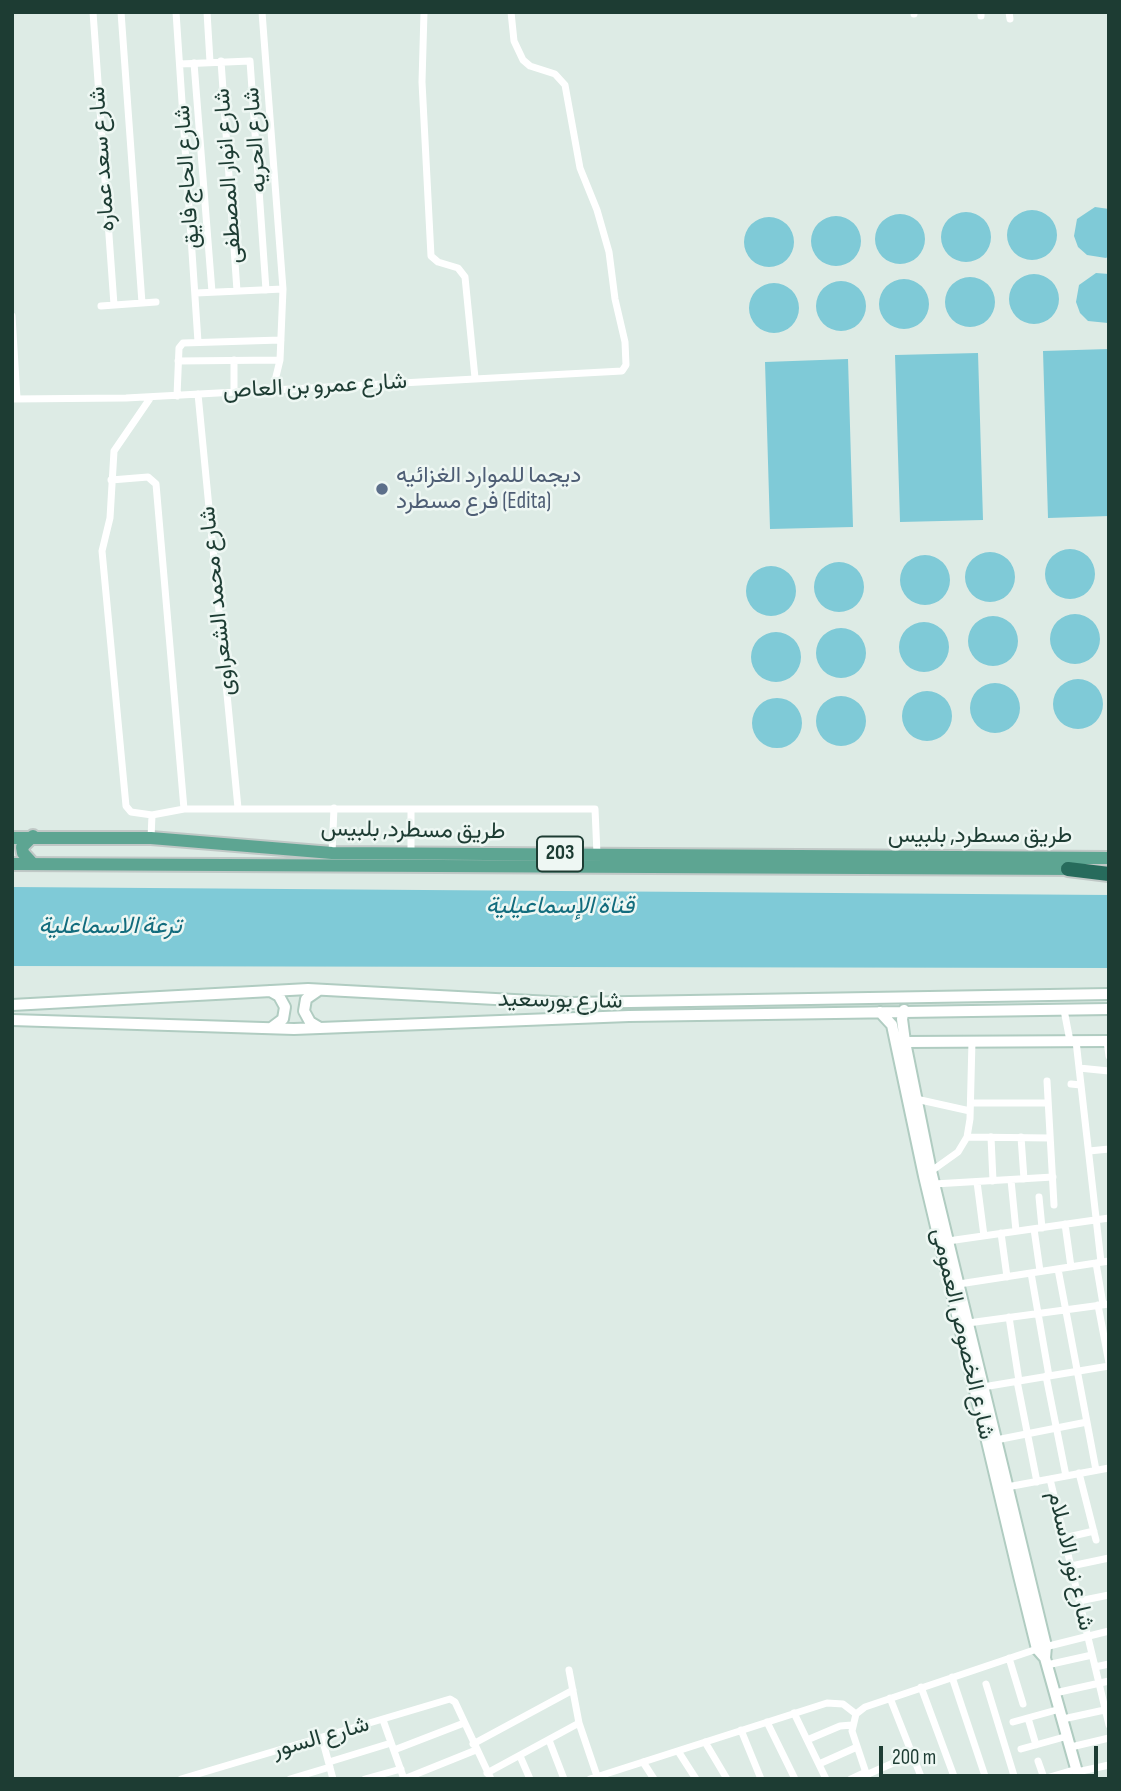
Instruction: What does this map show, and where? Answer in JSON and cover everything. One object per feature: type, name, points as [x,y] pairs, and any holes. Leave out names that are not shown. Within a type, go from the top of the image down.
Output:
[{"type":"highway","points":[[1068,869],[1109,872]]},
{"type":"main road","name":"طريق مسطرد, بلبيس","points":[[12,838],[33,835],[151,838],[332,853],[1109,858]]},
{"type":"main road","points":[[33,835],[22,847],[23,853],[33,864]]},
{"type":"main road","name":"طريق مسطرد, بلبيس","points":[[12,864],[1068,869]]},
{"type":"main road","points":[[320,1028],[310,1022],[304,1011],[306,999],[321,989]]},
{"type":"main road","name":"شارع بورسعيد","points":[[12,1005],[321,989],[570,1003],[1109,994]]},
{"type":"main road","points":[[268,991],[283,1001],[285,1013],[279,1024],[268,1029]]},
{"type":"main road","name":"شارع بورسعيد","points":[[12,1020],[268,1029],[629,1016],[1109,1009]]},
{"type":"main road","name":"شارع الخصوص العمومى","points":[[904,1010],[902,1019],[905,1042],[927,1174],[934,1184],[959,1284],[1044,1655]]},
{"type":"main road","name":"شارع الخصوص العمومى","points":[[880,1012],[892,1025],[1044,1655],[1078,1773]]},
{"type":"main road","points":[[905,1042],[1108,1041]]},
{"type":"street","name":"شارع سعد عماره","points":[[93,12],[114,305]]},
{"type":"street","points":[[121,12],[142,303]]},
{"type":"street","name":"شارع الحاج فايق","points":[[176,12],[198,342]]},
{"type":"street","points":[[207,12],[210,62]]},
{"type":"street","points":[[262,12],[283,289],[281,340],[273,389]]},
{"type":"street","points":[[424,12],[422,82],[431,256],[438,262],[458,268],[465,277],[475,378]]},
{"type":"street","name":"شارع عمرو بن العاص","points":[[14,399],[177,396],[619,371],[626,365],[623,323],[615,299],[604,232],[580,168],[565,85],[555,74],[530,66],[523,60],[514,41],[511,12]]},
{"type":"street","name":"شارع الحريه","points":[[180,64],[247,59],[250,62],[266,290]]},
{"type":"street","name":"شارع انوار المصطفى","points":[[221,61],[237,291]]},
{"type":"street","points":[[194,63],[212,292]]},
{"type":"street","points":[[196,293],[283,289]]},
{"type":"street","points":[[102,306],[156,302]]},
{"type":"street","points":[[12,317],[14,399]]},
{"type":"street","points":[[177,396],[180,345],[198,342],[281,340]]},
{"type":"street","points":[[178,360],[279,360]]},
{"type":"street","points":[[234,360],[234,392]]},
{"type":"street","name":"شارع محمد الشعراوى","points":[[198,394],[238,808]]},
{"type":"street","points":[[151,397],[117,445],[111,480],[110,519],[102,561],[125,806],[136,814],[152,815],[184,809],[238,808],[595,809],[597,854]]},
{"type":"street","points":[[111,480],[148,477],[156,484],[184,809]]},
{"type":"street","points":[[332,853],[334,808]]},
{"type":"street","points":[[411,809],[411,852]]},
{"type":"street","points":[[151,838],[152,815]]},
{"type":"street","points":[[983,1387],[1109,1364],[1102,1262],[1079,1068],[1064,1010]]},
{"type":"street","points":[[927,1174],[957,1152],[967,1137],[972,1041]]},
{"type":"street","points":[[1108,1041],[1109,1056]]},
{"type":"street","points":[[1079,1068],[1109,1071]]},
{"type":"street","points":[[1047,1081],[1055,1205]]},
{"type":"street","points":[[1070,1084],[1081,1085]]},
{"type":"street","points":[[916,1099],[970,1107],[1048,1103]]},
{"type":"street","points":[[967,1137],[1050,1138]]},
{"type":"street","points":[[991,1137],[993,1181]]},
{"type":"street","points":[[1021,1137],[1024,1179]]},
{"type":"street","points":[[1088,1151],[1109,1149]]},
{"type":"street","points":[[934,1184],[1053,1177]]},
{"type":"street","points":[[1012,1180],[1016,1231]]},
{"type":"street","points":[[977,1182],[984,1236]]},
{"type":"street","points":[[1039,1198],[1035,1272],[1038,1314],[1066,1476]]},
{"type":"street","points":[[948,1241],[1109,1218]]},
{"type":"street","points":[[1065,1224],[1071,1267]]},
{"type":"street","points":[[1001,1233],[1007,1277]]},
{"type":"street","points":[[959,1284],[1102,1262]]},
{"type":"street","points":[[1058,1269],[1096,1470]]},
{"type":"street","points":[[968,1323],[1103,1304]]},
{"type":"street","points":[[1009,1317],[1037,1482]]},
{"type":"street","points":[[996,1440],[1087,1422]]},
{"type":"street","points":[[1007,1487],[1109,1468]]},
{"type":"street","points":[[1079,1473],[1096,1540]]},
{"type":"street","name":"شارع نور الاسلام","points":[[1050,1479],[1109,1725]]},
{"type":"street","points":[[1064,1538],[1094,1531]]},
{"type":"street","points":[[1071,1566],[1109,1558]]},
{"type":"street","points":[[1079,1601],[1109,1595]]},
{"type":"street","points":[[1044,1655],[1087,1636],[1109,1631]]},
{"type":"street","points":[[867,1775],[852,1725],[856,1714],[865,1707],[1009,1658],[1092,1655]]},
{"type":"street","points":[[1009,1658],[1023,1704]]},
{"type":"street","points":[[1095,1667],[1109,1664]]},
{"type":"street","points":[[569,1670],[579,1723],[594,1778],[832,1702],[848,1706],[856,1714]]},
{"type":"street","points":[[953,1677],[986,1779]]},
{"type":"street","points":[[1055,1693],[1109,1681]]},
{"type":"street","points":[[986,1684],[1015,1779]]},
{"type":"street","points":[[921,1687],[955,1779]]},
{"type":"street","points":[[383,1720],[404,1779],[475,1747],[573,1690]]},
{"type":"street","points":[[890,1698],[922,1779]]},
{"type":"street","name":"شارع السور","points":[[181,1779],[450,1699],[457,1705],[464,1723]]},
{"type":"street","points":[[1013,1722],[1107,1709]]},
{"type":"street","points":[[794,1713],[826,1779]]},
{"type":"street","points":[[1028,1718],[1036,1745]]},
{"type":"street","points":[[766,1722],[795,1779]]},
{"type":"street","points":[[289,1779],[464,1723],[488,1777],[579,1723]]},
{"type":"street","points":[[807,1740],[840,1726],[852,1725]]},
{"type":"street","points":[[741,1730],[761,1779]]},
{"type":"street","points":[[322,1738],[333,1779]]},
{"type":"street","points":[[1021,1749],[1036,1745],[1109,1738]]},
{"type":"street","points":[[549,1740],[564,1779]]},
{"type":"street","points":[[705,1742],[727,1779]]},
{"type":"street","points":[[819,1764],[857,1747]]},
{"type":"street","points":[[678,1751],[696,1779]]},
{"type":"street","points":[[520,1756],[530,1779]]},
{"type":"street","points":[[851,1779],[900,1760]]},
{"type":"street","points":[[1038,1761],[1044,1779],[1109,1765]]},
{"type":"street","points":[[643,1762],[654,1779]]},
{"type":"street","points":[[365,1779],[401,1769]]},
{"type":"street","points":[[615,1770],[621,1779]]},
{"type":"water","points":[[1095,207],[1109,209],[1109,256],[1106,258],[1087,255],[1078,247],[1074,236],[1077,219]]},
{"type":"water","points":[[1032,210],[1050,217],[1057,235],[1050,253],[1032,260],[1014,253],[1007,235],[1014,217]]},
{"type":"water","points":[[966,212],[984,219],[991,237],[984,255],[966,262],[948,255],[941,237],[948,219]]},
{"type":"water","points":[[900,214],[918,221],[925,239],[918,257],[900,264],[882,257],[875,239],[882,221]]},
{"type":"water","points":[[836,216],[854,223],[861,241],[854,259],[836,266],[818,259],[811,241],[818,223]]},
{"type":"water","points":[[769,217],[787,224],[794,242],[787,260],[769,267],[751,260],[744,242],[751,224]]},
{"type":"water","points":[[1096,273],[1109,274],[1108,323],[1088,321],[1080,313],[1076,302],[1079,285]]},
{"type":"water","points":[[1034,274],[1052,281],[1059,299],[1052,317],[1034,324],[1016,317],[1009,299],[1016,281]]},
{"type":"water","points":[[970,277],[988,284],[995,302],[988,320],[970,327],[952,320],[945,302],[952,284]]},
{"type":"water","points":[[904,279],[922,286],[929,304],[922,322],[904,329],[886,322],[879,304],[886,286]]},
{"type":"water","points":[[841,281],[859,288],[866,306],[859,324],[841,331],[823,324],[816,306],[823,288]]},
{"type":"water","points":[[774,283],[792,290],[799,308],[792,326],[774,333],[756,326],[749,308],[756,290]]},
{"type":"water","points":[[1109,349],[1109,516],[1048,518],[1043,351]]},
{"type":"water","points":[[978,353],[983,520],[900,522],[895,355]]},
{"type":"water","points":[[848,359],[853,527],[770,529],[765,362]]},
{"type":"water","points":[[1070,549],[1088,556],[1095,574],[1088,592],[1070,599],[1052,592],[1045,574],[1052,556]]},
{"type":"water","points":[[990,552],[1008,559],[1015,577],[1008,595],[990,602],[972,595],[965,577],[972,559]]},
{"type":"water","points":[[925,555],[943,562],[950,580],[943,598],[925,605],[907,598],[900,580],[907,562]]},
{"type":"water","points":[[839,562],[857,569],[864,587],[857,605],[839,612],[821,605],[814,587],[821,569]]},
{"type":"water","points":[[771,566],[789,573],[796,591],[789,609],[771,616],[753,609],[746,591],[753,573]]},
{"type":"water","points":[[1075,614],[1093,621],[1100,639],[1093,657],[1075,664],[1057,657],[1050,639],[1057,621]]},
{"type":"water","points":[[993,616],[1011,623],[1018,641],[1011,659],[993,666],[975,659],[968,641],[975,623]]},
{"type":"water","points":[[924,622],[942,629],[949,647],[942,665],[924,672],[906,665],[899,647],[906,629]]},
{"type":"water","points":[[841,628],[859,635],[866,653],[859,671],[841,678],[823,671],[816,653],[823,635]]},
{"type":"water","points":[[776,632],[794,639],[801,657],[794,675],[776,682],[758,675],[751,657],[758,639]]},
{"type":"water","points":[[1078,679],[1096,686],[1103,704],[1096,722],[1078,729],[1060,722],[1053,704],[1060,686]]},
{"type":"water","points":[[995,683],[1013,690],[1020,708],[1013,726],[995,733],[977,726],[970,708],[977,690]]},
{"type":"water","points":[[927,691],[945,698],[952,716],[945,734],[927,741],[909,734],[902,716],[909,698]]},
{"type":"water","points":[[841,696],[859,703],[866,721],[859,739],[841,746],[823,739],[816,721],[823,703]]},
{"type":"water","points":[[777,698],[795,705],[802,723],[795,741],[777,748],[759,741],[752,723],[759,705]]},
{"type":"water","name":"ترعة الاسماعلية","points":[[12,887],[1109,895],[1109,968],[12,966]]},
{"type":"place","name":"ديجما للموارد الغزائيه فرع مسطرد (Edita)","points":[[382,489]]},
{"type":"water label","name":"قناة الإسماعيلية","points":[[560,907]]}]
